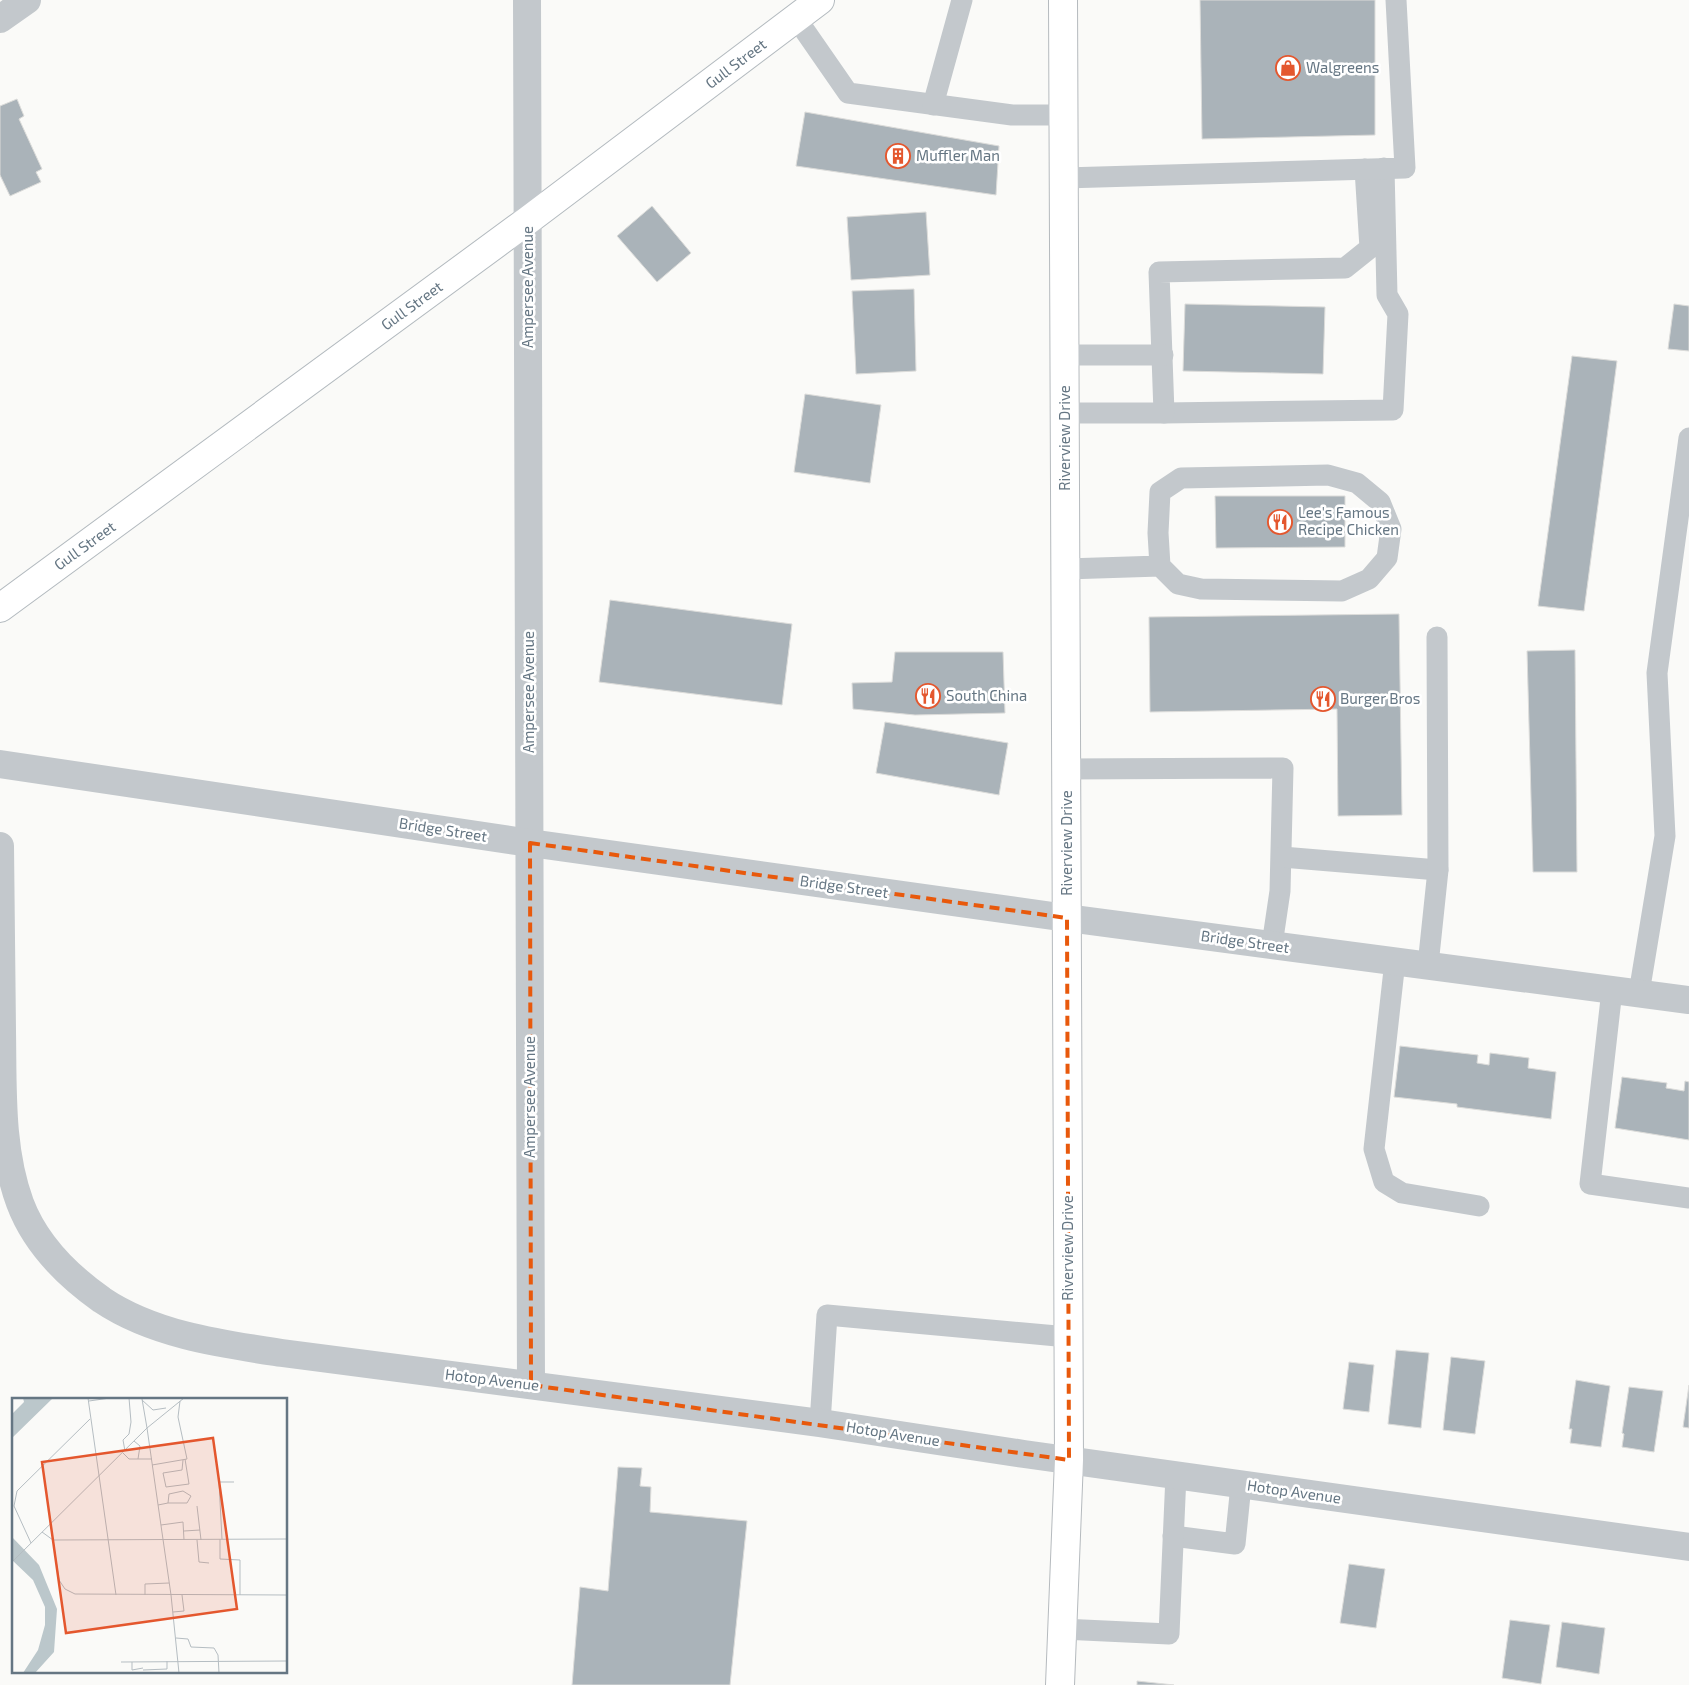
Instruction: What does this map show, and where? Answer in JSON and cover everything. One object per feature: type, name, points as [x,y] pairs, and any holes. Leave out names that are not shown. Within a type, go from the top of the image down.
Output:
[{"type":"main road","name":"Riverview Drive","points":[[1060,1685],[1069,1460],[1063,0]]},
{"type":"main road","name":"Gull Street","points":[[0,608],[527,222],[811,6]]},
{"type":"street","points":[[0,19],[27,0]]},
{"type":"street","name":"Ampersee Avenue","points":[[527,0],[531,1385]]},
{"type":"street","name":"Bridge Street","points":[[0,764],[530,843],[1067,918],[1689,1000]]},
{"type":"street","name":"Hotop Avenue","points":[[0,846],[3,1106],[8,1160],[20,1203],[35,1232],[63,1267],[103,1300],[154,1324],[179,1333],[226,1344],[820,1423],[1689,1547]]},
{"type":"lane","points":[[933,105],[962,0]]},
{"type":"lane","points":[[1064,178],[1405,168],[1396,0]]},
{"type":"lane","points":[[811,6],[848,93],[1012,116],[1064,115]]},
{"type":"lane","points":[[1164,413],[1159,272],[1345,268],[1370,248],[1375,169]]},
{"type":"lane","points":[[1065,413],[1393,410],[1398,314],[1387,295],[1375,169]]},
{"type":"lane","points":[[1065,355],[1163,355]]},
{"type":"lane","points":[[1639,993],[1665,836],[1657,674],[1689,438]]},
{"type":"lane","points":[[1066,569],[1160,566],[1178,584],[1201,590],[1342,591],[1369,580],[1387,558],[1391,529],[1380,502],[1357,483],[1328,475],[1181,478],[1160,492],[1158,533],[1160,566]]},
{"type":"lane","points":[[1428,965],[1438,870],[1437,637]]},
{"type":"lane","points":[[1066,769],[1282,768],[1282,858],[1280,891],[1272,945]]},
{"type":"lane","points":[[1282,858],[1438,870]]},
{"type":"lane","points":[[1395,961],[1374,1149],[1384,1182],[1402,1193],[1480,1206]]},
{"type":"lane","points":[[1612,990],[1590,1184],[1689,1198]]},
{"type":"lane","points":[[820,1423],[827,1315],[1068,1337]]},
{"type":"lane","points":[[1062,1629],[1169,1634],[1176,1475]]},
{"type":"lane","points":[[1173,1536],[1235,1544],[1241,1484]]},
{"type":"highlighted area","points":[[530,843],[1067,918],[1069,1460],[531,1385]]},
{"type":"building","name":"Walgreens","points":[[1200,0],[1375,0],[1375,135],[1202,139]]},
{"type":"building","points":[[17,99],[24,116],[19,119],[42,169],[36,172],[41,182],[10,196],[0,175],[0,106]]},
{"type":"building","name":"Muffler Man","points":[[805,112],[999,146],[996,195],[796,166]]},
{"type":"building","points":[[652,206],[691,253],[657,282],[617,236]]},
{"type":"building","points":[[926,212],[930,275],[851,280],[847,217]]},
{"type":"building","points":[[914,289],[916,371],[856,374],[852,291]]},
{"type":"building","points":[[1185,304],[1325,307],[1323,374],[1183,371]]},
{"type":"building","points":[[1674,304],[1689,306],[1689,351],[1668,349]]},
{"type":"building","points":[[1572,356],[1617,361],[1584,611],[1538,606]]},
{"type":"building","points":[[805,394],[881,405],[870,483],[794,472]]},
{"type":"building","name":"Lee's Famous Recipe Chicken","points":[[1215,496],[1345,496],[1345,547],[1216,548]]},
{"type":"building","points":[[610,600],[792,624],[782,705],[599,682]]},
{"type":"building","points":[[1399,614],[1402,815],[1338,816],[1337,709],[1150,712],[1149,617]]},
{"type":"building","points":[[1575,650],[1577,872],[1533,872],[1527,651]]},
{"type":"building","name":"South China","points":[[895,652],[1003,652],[1005,713],[915,715],[853,709],[852,683],[892,682]]},
{"type":"building","points":[[885,722],[1008,743],[999,795],[876,773]]},
{"type":"building","points":[[1400,1046],[1478,1055],[1477,1063],[1489,1065],[1490,1053],[1529,1058],[1528,1068],[1556,1072],[1551,1119],[1457,1107],[1457,1104],[1394,1097]]},
{"type":"building","points":[[1622,1077],[1667,1083],[1666,1088],[1684,1091],[1685,1081],[1689,1082],[1689,1140],[1615,1128]]},
{"type":"building","points":[[1396,1350],[1429,1353],[1421,1428],[1388,1424]]},
{"type":"building","points":[[1451,1357],[1485,1361],[1475,1434],[1443,1430]]},
{"type":"building","points":[[1349,1362],[1374,1365],[1369,1412],[1343,1409]]},
{"type":"building","points":[[1576,1380],[1610,1386],[1601,1447],[1570,1443],[1572,1429],[1569,1429]]},
{"type":"building","points":[[1689,1385],[1689,1428],[1683,1427]]},
{"type":"building","points":[[1629,1387],[1663,1391],[1654,1452],[1622,1447],[1624,1434],[1622,1433]]},
{"type":"building","points":[[618,1467],[642,1468],[640,1486],[651,1487],[650,1512],[747,1521],[730,1685],[572,1685],[580,1587],[608,1591]]},
{"type":"building","points":[[1349,1564],[1385,1569],[1376,1628],[1340,1623]]},
{"type":"building","points":[[1510,1620],[1550,1625],[1541,1684],[1502,1678]]},
{"type":"building","points":[[1562,1622],[1605,1628],[1599,1674],[1556,1667]]},
{"type":"building","points":[[1137,1681],[1174,1685],[1137,1685]]},
{"type":"place","name":"Walgreens","points":[[1288,68]]},
{"type":"place","name":"Muffler Man","points":[[898,156]]},
{"type":"place","name":"Lee's Famous Recipe Chicken","points":[[1280,522]]},
{"type":"place","name":"South China","points":[[928,696]]},
{"type":"place","name":"Burger Bros","points":[[1323,699]]}]
